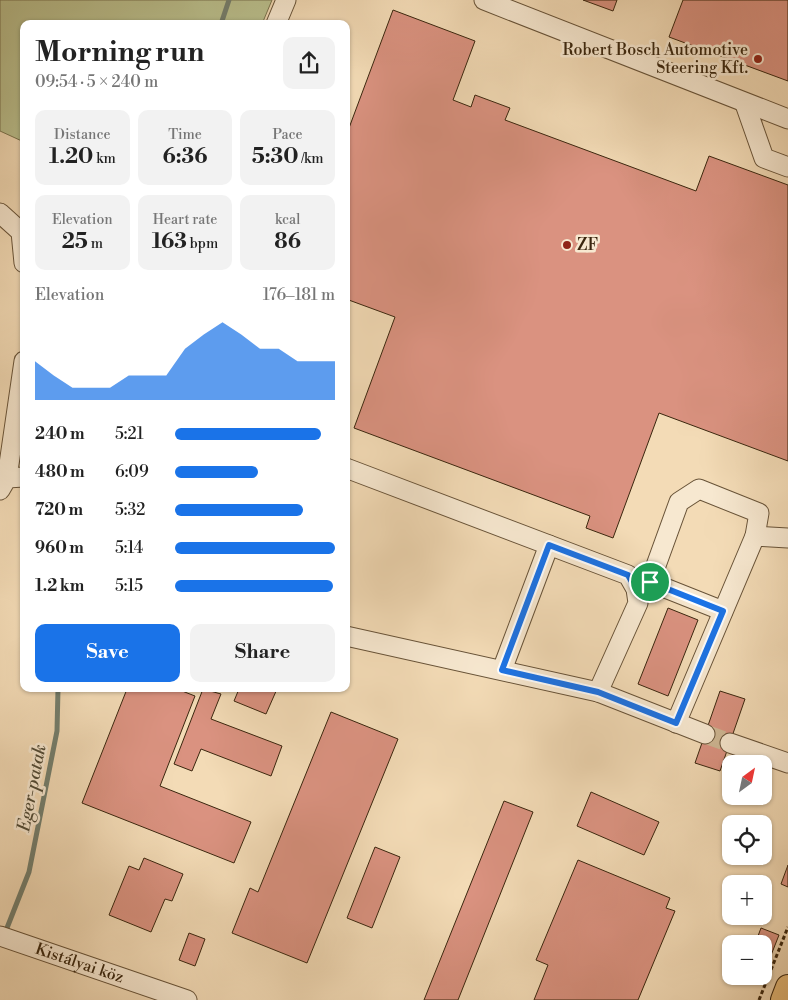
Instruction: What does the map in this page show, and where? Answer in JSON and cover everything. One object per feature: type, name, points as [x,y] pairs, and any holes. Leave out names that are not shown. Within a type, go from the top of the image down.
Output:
[{"type":"main road","points":[[783,1000],[788,987]]},
{"type":"street","points":[[278,20],[286,0]]},
{"type":"street","points":[[484,0],[788,120]]},
{"type":"street","points":[[745,104],[764,158],[788,167]]},
{"type":"street","points":[[0,213],[20,231]]},
{"type":"street","points":[[10,482],[20,395]]},
{"type":"street","points":[[350,470],[628,575],[643,585],[723,611]]},
{"type":"street","points":[[598,692],[638,603],[643,585],[678,502],[699,489],[759,513],[755,536],[676,723]]},
{"type":"street","points":[[755,536],[788,538]]},
{"type":"street","points":[[502,670],[549,545]]},
{"type":"street","points":[[350,637],[598,692],[705,734]]},
{"type":"street","points":[[730,743],[788,763]]},
{"type":"street","name":"Kistályai köz","points":[[0,936],[187,1000]]},
{"type":"path","points":[[759,1000],[788,927]]},
{"type":"green space","points":[[0,0],[272,0],[264,20],[20,20],[20,140],[0,131]]},
{"type":"building","name":"Robert Bosch Automotive Steering Kft.","points":[[583,0],[617,0],[613,11]]},
{"type":"building","name":"Robert Bosch Automotive Steering Kft.","points":[[683,0],[788,0],[788,81],[669,37]]},
{"type":"building","name":"ZF","points":[[393,10],[475,41],[453,100],[471,107],[475,95],[510,108],[505,120],[696,191],[709,156],[788,185],[788,461],[659,413],[613,538],[586,528],[590,516],[354,428],[395,317],[350,300],[350,125]]},
{"type":"building","points":[[668,608],[698,620],[668,696],[638,684]]},
{"type":"building","points":[[720,691],[745,699],[726,755],[722,755],[720,771],[695,763]]},
{"type":"building","points":[[126,692],[185,692],[195,696],[160,786],[251,822],[234,863],[82,803]]},
{"type":"building","points":[[202,692],[221,694],[211,719],[282,746],[271,776],[201,749],[192,771],[174,764]]},
{"type":"building","points":[[238,692],[276,692],[266,714],[234,701]]},
{"type":"building","points":[[331,712],[398,739],[307,963],[232,933],[250,888],[258,892]]},
{"type":"building","points":[[591,792],[659,822],[644,855],[577,826]]},
{"type":"building","points":[[504,801],[533,812],[458,1000],[424,1000]]},
{"type":"building","points":[[375,847],[400,857],[372,928],[347,918]]},
{"type":"building","points":[[144,858],[183,874],[172,901],[165,899],[151,932],[109,915],[129,866],[139,870]]},
{"type":"building","points":[[578,860],[670,898],[666,908],[675,911],[638,1000],[534,1000],[548,965],[536,960]]},
{"type":"building","points":[[788,865],[788,887],[781,884]]},
{"type":"building","points":[[761,928],[779,935],[772,953],[772,935],[758,935]]},
{"type":"building","points":[[189,933],[205,939],[195,966],[179,960]]},
{"type":"waterway","name":"Eger-patak","points":[[222,20],[229,0]]},
{"type":"waterway","name":"Eger-patak","points":[[5,933],[29,872],[57,731],[58,692]]},
{"type":"tunnel","points":[[705,734],[730,743]]},
{"type":"place","name":"Robert Bosch Automotive Steering Kft.","points":[[758,59]]},
{"type":"place","name":"ZF","points":[[567,245]]},
{"type":"route","points":[[549,545],[628,575],[636,589],[650,582],[723,611],[676,723],[598,692],[502,670],[549,545]]}]
